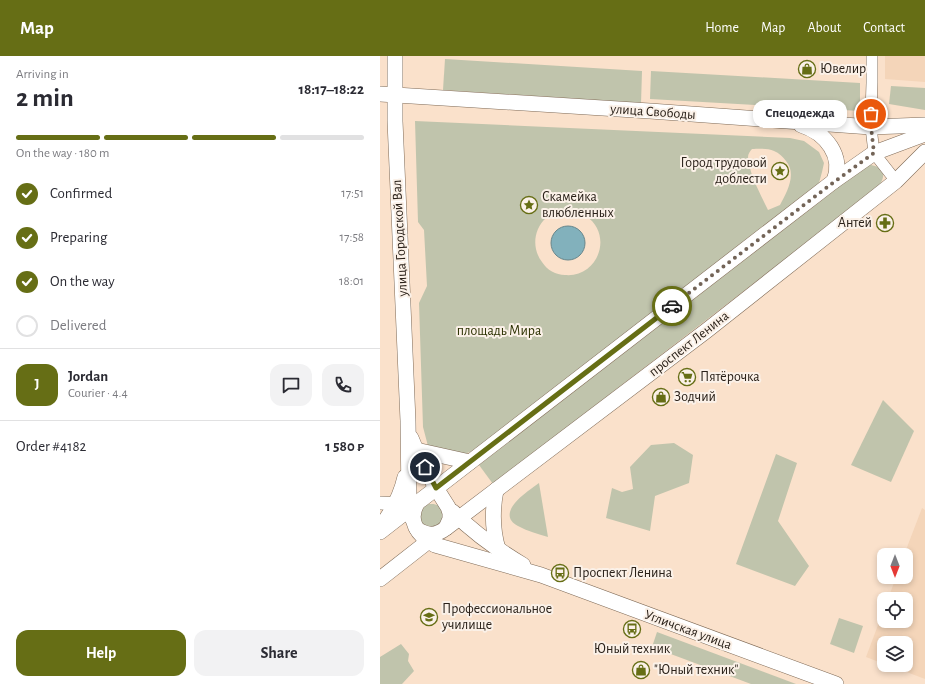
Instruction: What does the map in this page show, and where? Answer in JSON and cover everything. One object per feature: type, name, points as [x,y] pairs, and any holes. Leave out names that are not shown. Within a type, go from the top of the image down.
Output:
[{"type":"main road","name":"улица Городской Вал","points":[[395,56],[387,94],[408,421],[408,509]]},
{"type":"main road","name":"улица Свободы","points":[[387,94],[871,127],[925,125]]},
{"type":"main road","points":[[787,121],[807,127],[820,134],[828,143],[833,150],[836,159],[837,174],[834,182]]},
{"type":"main road","points":[[380,532],[834,182],[874,153],[925,134]]},
{"type":"main road","name":"проспект Ленина","points":[[380,579],[706,331],[896,182],[925,152]]},
{"type":"main road","name":"улица Городской Вал","points":[[408,421],[416,450],[446,504]]},
{"type":"main road","points":[[416,450],[470,462]]},
{"type":"main road","points":[[496,490],[493,505],[493,517],[494,537],[498,549]]},
{"type":"main road","points":[[380,527],[388,518],[427,498],[434,497],[446,504],[450,513],[450,519],[443,530],[436,534],[425,534],[408,509]]},
{"type":"main road","name":"Угличская улица","points":[[446,504],[459,518],[498,549],[541,575]]},
{"type":"main road","points":[[408,509],[424,538],[428,542]]},
{"type":"main road","name":"Угличская улица","points":[[428,542],[541,575],[836,684]]},
{"type":"street","points":[[872,56],[871,127],[874,153],[896,182]]},
{"type":"shaded area","points":[[885,56],[925,56],[925,82],[885,79]]},
{"type":"shaded area","points":[[922,508],[925,510],[925,679],[906,672],[913,672],[913,636],[877,636],[877,661],[866,657],[877,628],[913,628],[913,592],[891,592],[893,584],[913,584],[913,548],[907,548]]},
{"type":"green space","points":[[445,59],[642,71],[641,103],[443,90]]},
{"type":"green space","points":[[651,71],[860,83],[860,111],[650,99]]},
{"type":"green space","points":[[891,86],[925,88],[925,110],[889,104]]},
{"type":"green space","name":"площадь Мира","points":[[415,121],[790,138],[804,141],[819,152],[824,163],[819,183],[473,451],[461,455],[428,446],[423,427],[419,303],[427,286],[424,230],[418,222]],"holes":[[[752,149],[769,149],[778,153],[786,161],[791,172],[790,183],[780,205],[768,210],[749,164],[748,157]],[[566,210],[586,216],[594,224],[599,234],[600,244],[594,263],[586,270],[577,274],[562,275],[549,270],[544,265],[535,246],[535,240],[538,228],[546,218]]]},
{"type":"green space","points":[[871,165],[880,169],[883,175],[881,182],[875,190],[493,484],[479,465],[866,166]]},
{"type":"green space","points":[[883,400],[914,431],[891,482],[851,465]]},
{"type":"green space","points":[[674,443],[693,455],[689,483],[655,496],[650,531],[606,518],[612,488],[622,492],[633,489],[630,467],[651,445]]},
{"type":"green space","points":[[776,454],[797,463],[778,521],[809,566],[795,586],[736,564]]},
{"type":"green space","points":[[539,483],[548,537],[518,526],[512,521],[510,515],[511,509],[515,503]]},
{"type":"green space","points":[[429,504],[440,507],[444,519],[434,529],[422,525],[419,513]]},
{"type":"green space","points":[[839,618],[863,626],[854,653],[830,644]]},
{"type":"green space","points":[[657,632],[796,684],[751,684],[652,647]]},
{"type":"green space","points":[[401,644],[409,654],[408,661],[414,671],[402,684],[380,684],[380,657]]},
{"type":"water","points":[[565,226],[571,226],[575,227],[582,233],[585,243],[584,250],[578,257],[571,260],[565,260],[561,259],[554,253],[551,246],[551,240],[552,236],[558,229]]},
{"type":"way so far","points":[[672,306],[874,153],[871,114]]},
{"type":"place","name":"Ювелир","points":[[807,69]]},
{"type":"place","name":"Спецодежда","points":[[871,114]]},
{"type":"place","name":"Город трудовой доблести","points":[[780,171]]},
{"type":"place","name":"Скамейка влюбленных","points":[[529,205]]},
{"type":"place","name":"Антей","points":[[885,223]]},
{"type":"place","name":"Пятёрочка","points":[[687,377]]},
{"type":"place","name":"Зодчий","points":[[661,397]]},
{"type":"place","name":"Проспект Ленина","points":[[560,573]]},
{"type":"place","name":"Профессиональное училище","points":[[429,617]]},
{"type":"place","name":"Юный техник","points":[[632,629]]},
{"type":"place","name":"\"Юный техник\"","points":[[641,670]]},
{"type":"route","points":[[425,467],[436,488],[672,306]]}]
